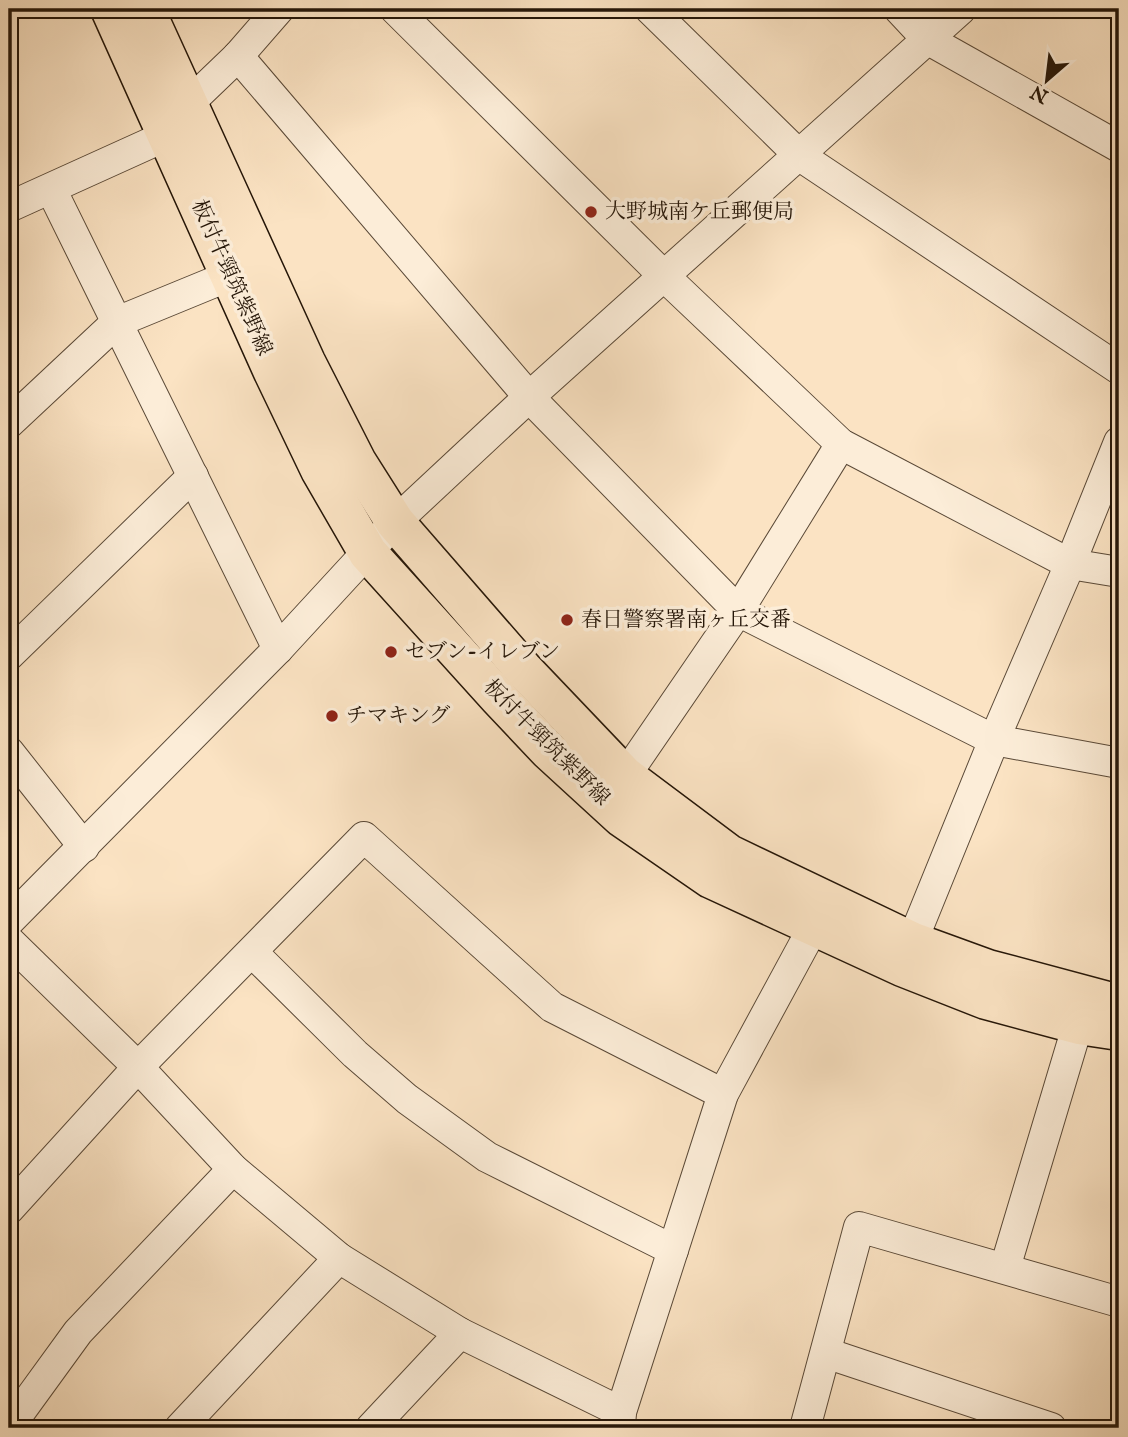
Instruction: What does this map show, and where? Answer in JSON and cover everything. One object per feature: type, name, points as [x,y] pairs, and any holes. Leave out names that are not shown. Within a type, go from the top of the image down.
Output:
[{"type":"main road","name":"板付牛頸筑紫野線","points":[[110,9],[229,276],[320,470],[368,553],[549,751],[729,853],[818,912],[907,954],[988,969],[1095,1008],[1119,1031]]},
{"type":"main road","name":"板付牛頸筑紫野線","points":[[145,9],[306,362],[357,462],[395,522],[523,669],[612,787]]},
{"type":"street","points":[[188,103],[238,56],[279,9]]},
{"type":"street","points":[[395,9],[664,277],[841,444],[1070,564],[1119,572]]},
{"type":"street","points":[[650,9],[800,156],[1119,369]]},
{"type":"street","points":[[899,9],[926,40],[1119,147]]},
{"type":"street","points":[[9,921],[278,649],[395,522],[529,397],[961,9]]},
{"type":"street","points":[[238,56],[529,397],[738,611],[994,740],[1119,763]]},
{"type":"street","points":[[9,207],[168,135]]},
{"type":"street","points":[[51,189],[278,649]]},
{"type":"street","points":[[9,424],[117,322],[229,276]]},
{"type":"street","points":[[907,954],[1119,442]]},
{"type":"street","points":[[612,787],[738,611],[841,444]]},
{"type":"street","points":[[9,656],[193,476]]},
{"type":"street","points":[[9,752],[84,848]]},
{"type":"street","points":[[9,1209],[138,1067],[364,837],[552,1007],[723,1094]]},
{"type":"street","points":[[9,941],[138,1067],[233,1169],[339,1258],[460,1333],[620,1420],[723,1094],[818,912]]},
{"type":"street","points":[[252,951],[355,1054],[407,1098],[487,1157],[673,1250]]},
{"type":"street","points":[[1005,1268],[1095,1008]]},
{"type":"street","points":[[9,1427],[78,1332],[233,1169]]},
{"type":"street","points":[[805,1428],[859,1227],[1119,1302]]},
{"type":"street","points":[[180,1428],[339,1258]]},
{"type":"street","points":[[371,1428],[460,1333]]},
{"type":"street","points":[[826,1353],[1051,1428]]},
{"type":"place","name":"大野城南ケ丘郵便局","points":[[591,212]]},
{"type":"place","name":"春日警察署南ヶ丘交番","points":[[567,620]]},
{"type":"place","name":"セブン-イレブン","points":[[391,652]]},
{"type":"place","name":"チマキング","points":[[332,716]]}]
